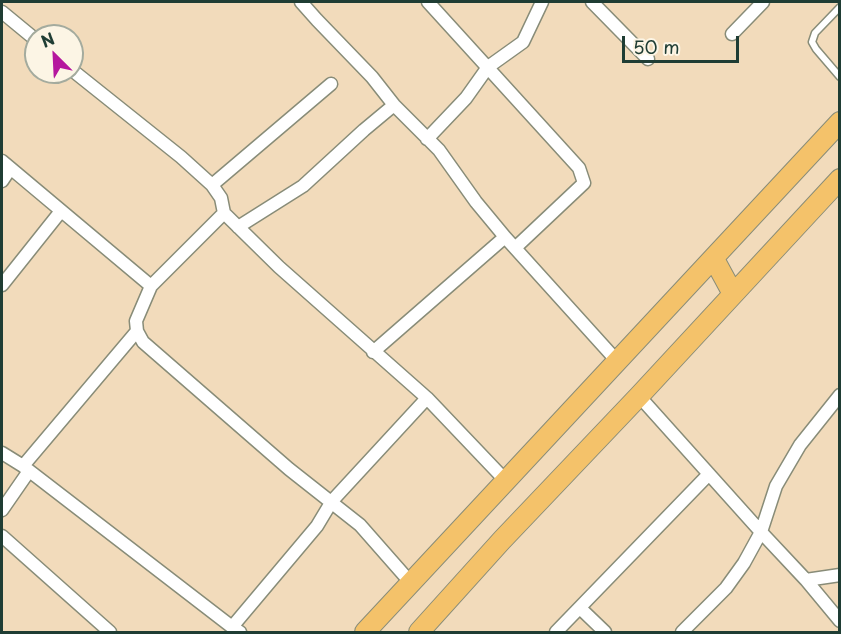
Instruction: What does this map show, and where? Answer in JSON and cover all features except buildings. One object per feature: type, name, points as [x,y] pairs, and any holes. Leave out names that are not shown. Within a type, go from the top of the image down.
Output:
[{"type":"main road","points":[[365,633],[840,122]]},
{"type":"main road","points":[[419,633],[502,540],[840,179]]},
{"type":"main road","points":[[714,259],[733,294]]},
{"type":"street","points":[[301,2],[372,77],[394,105],[439,150],[476,202],[505,237],[617,361]]},
{"type":"street","points":[[428,2],[579,168],[584,183],[515,248]]},
{"type":"street","points":[[427,139],[466,98],[488,68],[523,42],[543,2]]},
{"type":"street","points":[[592,2],[648,58]]},
{"type":"street","points":[[732,34],[763,2]]},
{"type":"street","points":[[2,12],[24,30]]},
{"type":"street","points":[[84,79],[212,185],[221,198],[224,213],[279,267],[427,398],[506,481]]},
{"type":"street","points":[[212,185],[331,84]]},
{"type":"street","points":[[238,227],[303,186],[394,105]]},
{"type":"street","points":[[2,181],[6,165],[151,286]]},
{"type":"street","points":[[2,285],[61,211]]},
{"type":"street","points":[[224,213],[151,286],[136,321],[137,331],[143,342],[289,469],[360,525],[411,583]]},
{"type":"street","points":[[373,352],[505,237]]},
{"type":"street","points":[[2,510],[26,468],[137,331]]},
{"type":"street","points":[[639,396],[806,580],[840,621]]},
{"type":"street","points":[[2,453],[26,468],[236,630],[317,526],[332,501],[427,398]]},
{"type":"street","points":[[682,633],[726,588],[744,563],[761,532],[776,486],[800,446],[837,403]]},
{"type":"street","points":[[556,633],[709,474]]},
{"type":"street","points":[[2,536],[110,633]]},
{"type":"street","points":[[806,580],[840,575]]},
{"type":"street","points":[[580,608],[605,633]]},
{"type":"lane","points":[[840,7],[815,33],[812,42],[840,77]]}]
